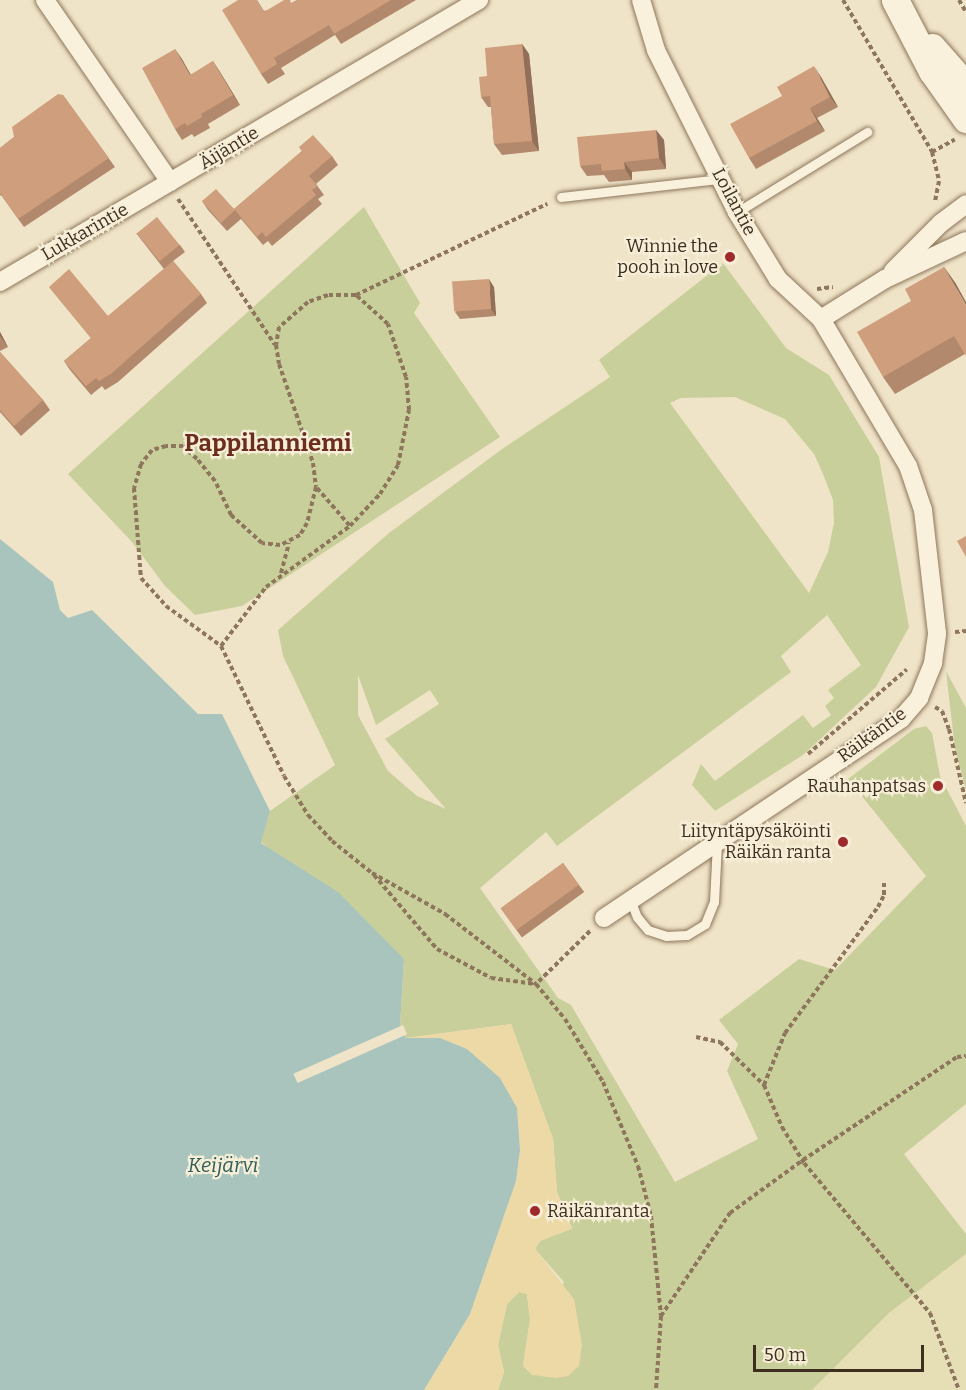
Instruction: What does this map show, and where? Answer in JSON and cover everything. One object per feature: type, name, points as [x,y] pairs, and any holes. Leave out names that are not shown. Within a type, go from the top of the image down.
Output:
[{"type":"main road","points":[[895,0],[962,128]]},
{"type":"main road","points":[[910,25],[966,86]]},
{"type":"street","points":[[45,0],[170,182]]},
{"type":"street","name":"Äijäntie","points":[[170,182],[479,0]]},
{"type":"street","name":"Loilantie","points":[[640,0],[656,50],[737,212],[778,279],[821,319]]},
{"type":"street","name":"Lukkarintie","points":[[0,282],[170,182]]},
{"type":"street","points":[[885,279],[940,223],[966,204]]},
{"type":"street","points":[[821,319],[885,279],[966,241]]},
{"type":"street","name":"Räikäntie","points":[[604,918],[717,839],[901,719],[919,698],[933,663],[937,633],[922,510],[908,466],[821,319]]},
{"type":"lane","points":[[737,212],[867,132]]},
{"type":"lane","points":[[561,197],[720,179]]},
{"type":"lane","points":[[630,899],[637,917],[648,930],[666,936],[687,935],[705,924],[714,902],[717,839]]},
{"type":"path","points":[[843,0],[932,152],[939,181],[934,209],[940,223]]},
{"type":"path","points":[[959,0],[966,12]]},
{"type":"path","points":[[932,152],[962,128]]},
{"type":"path","points":[[170,182],[181,205],[276,345],[295,419],[313,463],[316,487],[308,523],[289,543],[281,574]]},
{"type":"path","points":[[276,345],[279,327],[292,312],[328,295],[356,295],[561,197]]},
{"type":"path","points":[[797,298],[808,290],[840,284]]},
{"type":"path","points":[[221,646],[249,606],[281,574],[350,526],[380,494],[398,465],[409,410],[406,377],[388,324],[356,295]]},
{"type":"path","points":[[289,543],[262,543],[247,533],[231,515],[215,481],[183,446],[152,450],[141,464],[134,488],[141,578],[166,606],[221,646],[284,776],[308,815],[332,841],[372,873],[445,914],[536,984],[565,1018],[603,1082],[638,1166],[651,1216],[661,1316],[656,1390]]},
{"type":"path","points":[[316,487],[350,526]]},
{"type":"path","points":[[803,759],[915,660]]},
{"type":"path","points":[[919,698],[942,711],[966,803]]},
{"type":"path","points":[[372,873],[437,949],[491,978],[536,984]]},
{"type":"path","points":[[764,1085],[785,1033],[878,907],[884,895],[884,880]]},
{"type":"path","points":[[536,984],[604,918]]},
{"type":"path","points":[[696,1037],[720,1041],[764,1085],[782,1127],[802,1160],[930,1313],[959,1390]]},
{"type":"path","points":[[661,1316],[730,1213],[802,1160],[957,1058],[966,1056]]},
{"type":"shaded area","points":[[966,1254],[966,1390],[812,1390],[889,1313]]},
{"type":"green space","points":[[364,207],[420,303],[414,313],[500,437],[242,606],[195,615],[165,586],[132,542],[68,474]]},
{"type":"green space","points":[[723,263],[786,348],[829,375],[879,457],[909,627],[876,687],[803,755],[715,811],[692,785],[701,764],[715,781],[803,715],[813,728],[831,715],[825,706],[834,698],[828,690],[861,665],[827,615],[781,656],[791,672],[557,846],[546,832],[480,888],[558,998],[571,1005],[675,1182],[758,1139],[727,1071],[738,1044],[719,1020],[799,959],[835,970],[926,876],[848,779],[914,729],[926,726],[932,733],[940,776],[966,826],[966,1104],[904,1154],[966,1234],[966,1254],[889,1313],[812,1390],[498,1390],[504,1372],[498,1345],[507,1304],[519,1292],[527,1294],[530,1320],[523,1366],[564,1282],[535,1249],[540,1241],[572,1228],[557,1192],[553,1139],[511,1024],[406,1038],[400,1027],[404,959],[261,842],[270,811],[335,765],[283,656],[278,630],[389,533],[502,449],[610,377],[599,360]],"holes":[[[735,397],[785,419],[814,454],[833,500],[834,523],[828,552],[809,593],[670,403],[681,398]],[[358,675],[376,725],[430,690],[439,704],[385,739],[446,809],[417,796],[388,771],[358,715]]]},
{"type":"green space","points":[[946,671],[966,708],[966,790],[955,749]]},
{"type":"sand","name":"Räikänranta","points":[[511,1024],[553,1139],[557,1192],[572,1229],[540,1241],[535,1249],[574,1299],[582,1345],[579,1366],[568,1376],[556,1378],[532,1375],[523,1366],[530,1320],[527,1294],[519,1292],[507,1304],[498,1345],[504,1372],[498,1390],[424,1390],[470,1314],[516,1181],[520,1150],[517,1108],[467,1049],[406,1038]]},
{"type":"water","name":"Keijärvi","points":[[0,539],[53,582],[60,610],[68,618],[92,610],[198,714],[222,714],[270,811],[261,843],[338,892],[404,959],[400,1027],[406,1038],[440,1038],[467,1049],[500,1078],[517,1108],[520,1150],[516,1181],[470,1314],[424,1390],[0,1390]]},
{"type":"pier","points":[[403,1025],[407,1034],[297,1083],[293,1074]]},
{"type":"building","points":[[238,0],[257,0],[264,12],[284,0],[290,0],[291,3],[297,0],[391,0],[334,34],[329,25],[274,58],[277,64],[261,74],[222,10]]},
{"type":"building","points":[[522,44],[532,141],[494,144],[490,96],[481,97],[479,77],[487,76],[485,48]]},
{"type":"building","points":[[175,49],[190,75],[213,61],[233,95],[201,114],[202,117],[187,126],[185,123],[175,129],[142,68]]},
{"type":"building","points":[[814,66],[830,97],[810,108],[817,121],[749,158],[730,124],[782,96],[777,87]]},
{"type":"building","points":[[58,94],[63,95],[109,158],[18,219],[0,193],[0,148],[14,137],[12,127]]},
{"type":"building","points":[[656,130],[659,158],[624,162],[625,169],[602,171],[601,164],[580,166],[577,137]]},
{"type":"building","points":[[313,135],[332,156],[309,176],[318,186],[312,190],[316,195],[266,237],[262,232],[257,237],[235,210],[221,223],[202,201],[216,189],[234,209],[302,151],[299,147]]},
{"type":"building","points":[[157,217],[180,245],[159,261],[137,233]]},
{"type":"building","points":[[173,261],[201,294],[112,373],[99,381],[96,378],[86,386],[64,361],[91,338],[49,287],[69,269],[108,316]]},
{"type":"building","points":[[944,267],[966,305],[966,356],[954,336],[883,377],[857,332],[911,301],[905,289]]},
{"type":"building","points":[[489,279],[491,309],[454,312],[452,282]]},
{"type":"building","points":[[0,352],[43,400],[14,426],[0,410]]},
{"type":"building","points":[[966,536],[966,557],[957,541]]},
{"type":"building","points":[[563,863],[579,885],[517,930],[501,908]]},
{"type":"place","name":"Winnie the pooh in love","points":[[730,257]]},
{"type":"place","name":"Rauhanpatsas","points":[[938,786]]},
{"type":"place","name":"Liityntäpysäköinti Räikän ranta","points":[[843,842]]},
{"type":"place","name":"Räikänranta","points":[[535,1211]]},
{"type":"district","name":"Pappilanniemi","points":[[268,444]]}]
